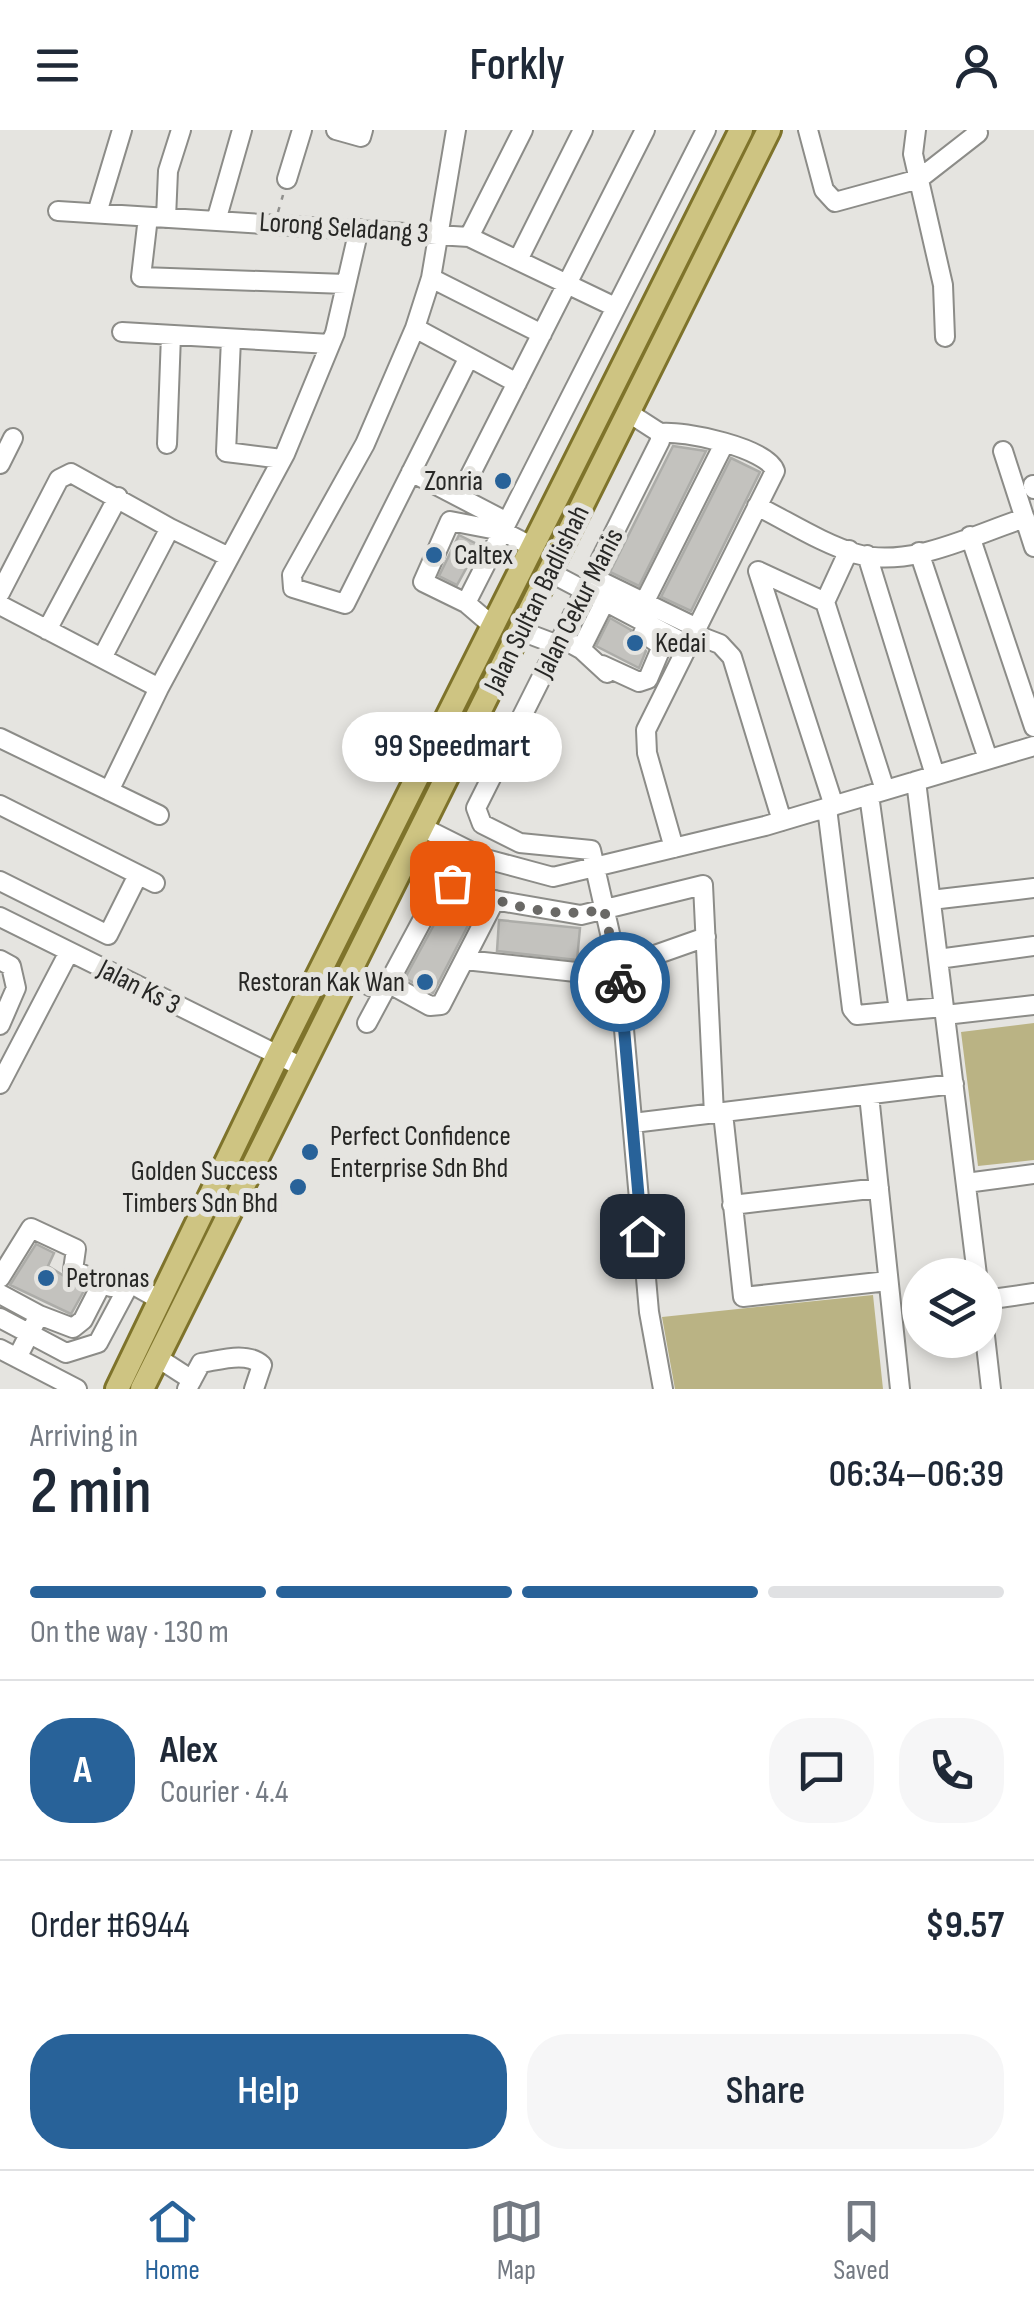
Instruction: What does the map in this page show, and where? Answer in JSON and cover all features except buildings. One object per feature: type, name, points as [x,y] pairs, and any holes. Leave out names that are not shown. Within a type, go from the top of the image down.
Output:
[{"type":"main road","name":"Jalan Sultan Badlishah","points":[[117,1389],[277,1057],[742,130]]},
{"type":"main road","name":"Jalan Sultan Badlishah","points":[[142,1389],[769,130]]},
{"type":"street","points":[[97,214],[122,130]]},
{"type":"street","points":[[180,130],[142,277],[346,284]]},
{"type":"street","points":[[216,220],[242,130]]},
{"type":"street","points":[[287,179],[302,130]]},
{"type":"street","points":[[336,130],[361,138],[363,130]]},
{"type":"street","points":[[456,130],[431,278],[415,328],[364,444],[290,583],[293,588],[345,604],[469,357]]},
{"type":"street","points":[[469,237],[523,130]]},
{"type":"street","points":[[518,260],[583,130]]},
{"type":"street","points":[[459,497],[645,130]]},
{"type":"street","points":[[466,603],[706,130]]},
{"type":"street","points":[[808,130],[824,190],[835,202],[919,179],[978,132]]},
{"type":"street","points":[[916,130],[913,154],[942,285],[945,337]]},
{"type":"street","name":"Lorong Seladang 3","points":[[58,211],[469,237],[615,307]]},
{"type":"street","points":[[109,791],[158,688],[282,459],[330,344],[360,229]]},
{"type":"street","points":[[431,278],[542,334]]},
{"type":"street","points":[[415,328],[517,383]]},
{"type":"street","points":[[122,332],[330,344]]},
{"type":"street","points":[[167,444],[171,335]]},
{"type":"street","points":[[230,339],[226,452],[282,459]]},
{"type":"street","points":[[629,413],[660,437],[675,431],[724,444],[764,457],[775,471],[645,739],[674,848]]},
{"type":"street","name":"Jalan Cekur Manis","points":[[592,860],[520,844],[478,819],[476,808],[660,437]]},
{"type":"street","points":[[0,464],[13,438]]},
{"type":"street","points":[[644,602],[724,444]]},
{"type":"street","points":[[1003,451],[1029,487],[1029,524],[1034,547]]},
{"type":"street","points":[[411,472],[459,497],[533,547]]},
{"type":"street","points":[[0,592],[59,479],[71,474],[229,558]]},
{"type":"street","points":[[47,630],[118,497]]},
{"type":"street","points":[[758,506],[858,552],[882,558],[1029,524]]},
{"type":"street","points":[[494,626],[466,603],[424,582],[450,521],[505,526]]},
{"type":"street","points":[[102,658],[170,528]]},
{"type":"street","points":[[970,536],[1034,727]]},
{"type":"street","points":[[858,552],[825,602],[878,793],[900,1012]]},
{"type":"street","points":[[858,552],[935,775]]},
{"type":"street","points":[[919,552],[988,760]]},
{"type":"street","points":[[732,558],[825,602]]},
{"type":"street","points":[[758,571],[831,807],[852,1009],[858,1015],[1034,1005]]},
{"type":"street","points":[[551,573],[644,602],[693,636]]},
{"type":"street","points":[[588,585],[604,602],[624,613],[720,644],[732,657],[782,821]]},
{"type":"street","points":[[581,649],[604,602]]},
{"type":"street","points":[[0,605],[158,688]]},
{"type":"street","points":[[521,631],[581,649],[602,665],[644,682],[662,651],[660,642],[628,626],[624,613]]},
{"type":"street","points":[[602,665],[607,673],[662,698]]},
{"type":"street","points":[[0,738],[159,815]]},
{"type":"street","points":[[424,828],[519,872],[553,878],[592,860],[674,848],[782,821],[1034,746]]},
{"type":"street","points":[[916,781],[976,1258]]},
{"type":"street","points":[[0,805],[146,879],[108,935],[0,881]]},
{"type":"street","points":[[592,860],[618,968],[649,1312],[664,1389]]},
{"type":"street","points":[[367,1024],[439,889],[452,883],[495,900],[580,915],[696,884],[706,888],[718,1113],[743,1297],[888,1281]]},
{"type":"street","points":[[931,900],[1034,888]]},
{"type":"street","points":[[348,976],[436,1008],[495,900]]},
{"type":"street","points":[[32,933],[47,905]]},
{"type":"street","name":"Jalan Ks 3","points":[[0,917],[300,1066]]},
{"type":"street","points":[[464,960],[585,974],[618,968],[706,937]]},
{"type":"street","points":[[938,959],[1034,946]]},
{"type":"street","points":[[0,1084],[69,952]]},
{"type":"street","points":[[1,1021],[16,988],[6,963]]},
{"type":"street","points":[[633,1123],[954,1084]]},
{"type":"street","points":[[869,1095],[900,1389]]},
{"type":"street","points":[[966,1183],[1034,1174]]},
{"type":"street","points":[[732,1206],[879,1188]]},
{"type":"street","points":[[0,1278],[30,1228],[76,1248],[73,1270],[125,1294]]},
{"type":"street","points":[[0,1294],[73,1328],[83,1320],[102,1283]]},
{"type":"street","points":[[0,1318],[66,1353],[98,1343],[130,1283],[160,1300]]},
{"type":"street","points":[[1002,1298],[1034,1293]]},
{"type":"street","points":[[40,1315],[30,1334],[8,1354],[77,1389]]},
{"type":"street","points":[[158,1358],[190,1385],[201,1363],[255,1359],[262,1365],[254,1389]]},
{"type":"street","points":[[988,1358],[992,1389]]},
{"type":"path","points":[[275,224],[287,179]]},
{"type":"shaded area","points":[[1034,1023],[1034,1160],[978,1166],[961,1032]]},
{"type":"shaded area","points":[[873,1295],[883,1389],[675,1389],[662,1317]]},
{"type":"way so far","points":[[452,883],[488,899],[518,906],[580,915],[604,909],[620,982]]},
{"type":"place","name":"Zonria","points":[[503,481]]},
{"type":"place","name":"Caltex","points":[[434,555]]},
{"type":"place","name":"Kedai","points":[[635,643]]},
{"type":"place","name":"99 Speedmart","points":[[452,883]]},
{"type":"place","name":"Restoran Kak Wan","points":[[425,982]]},
{"type":"place","name":"Perfect Confidence Enterprise Sdn Bhd","points":[[310,1152]]},
{"type":"place","name":"Golden Success Timbers Sdn Bhd","points":[[298,1187]]},
{"type":"place","name":"Petronas","points":[[46,1278]]},
{"type":"route","points":[[620,982],[642,1236]]}]
